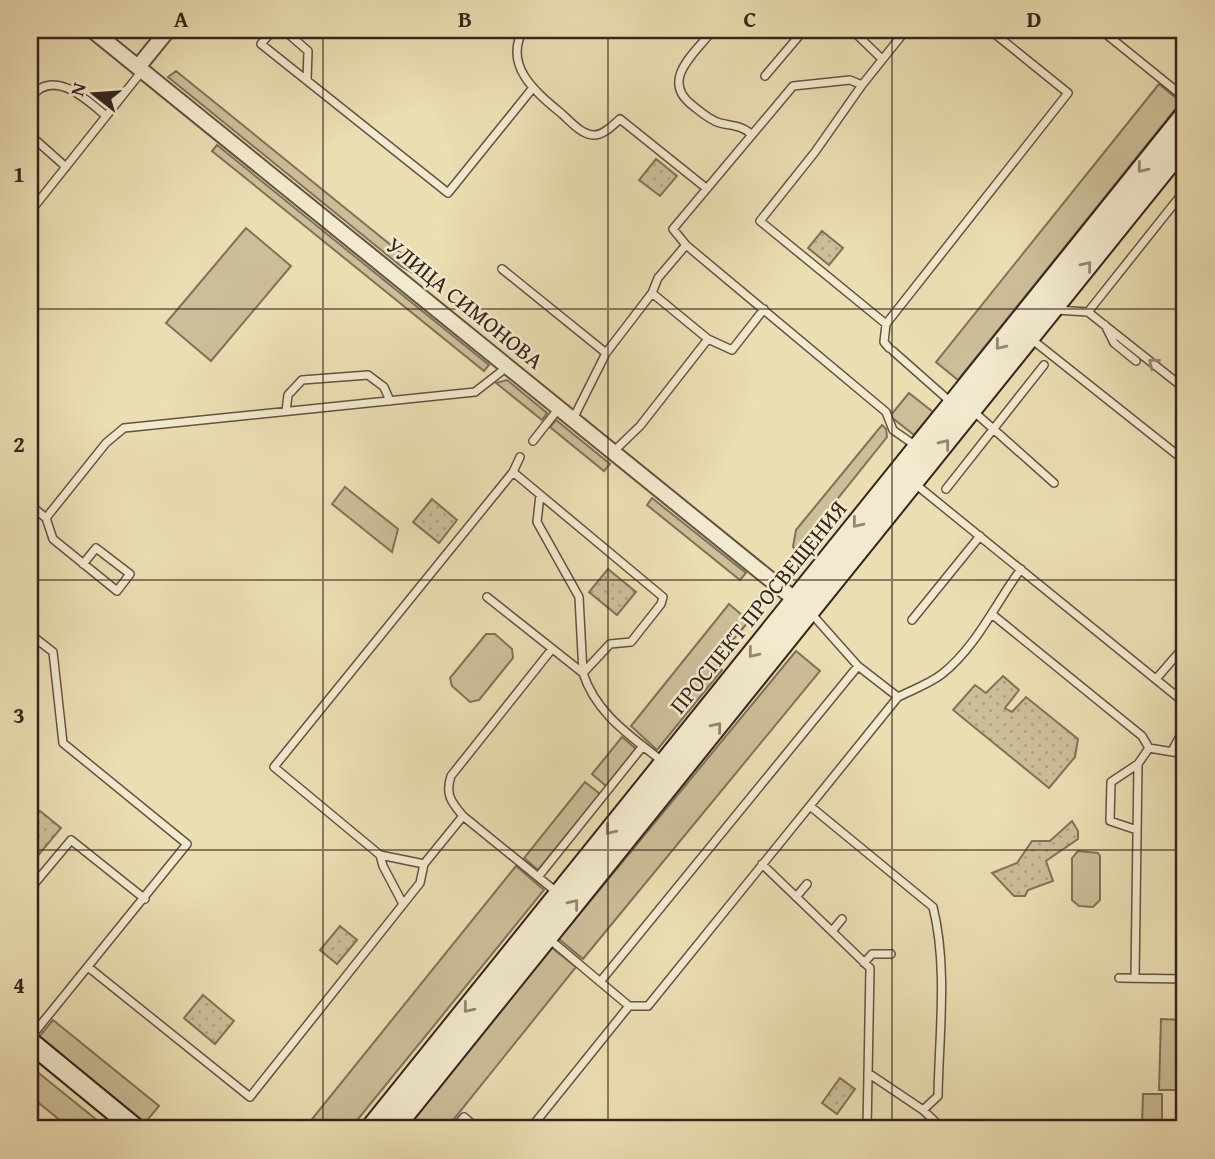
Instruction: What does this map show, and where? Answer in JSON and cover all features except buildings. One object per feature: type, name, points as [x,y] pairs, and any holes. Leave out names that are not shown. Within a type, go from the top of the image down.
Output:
[{"type":"main road","name":"ПРОСПЕКТ ПРОСВЕЩЕНИЯ","points":[[370,1129],[664,763],[914,482],[962,407],[1185,115]]},
{"type":"main road","name":"ПРОСПЕКТ ПРОСВЕЩЕНИЯ","points":[[393,1129],[547,938],[803,606],[918,447],[1030,338],[1185,144]]},
{"type":"main road","points":[[30,1040],[136,1129]]},
{"type":"main road","points":[[30,1054],[123,1129]]},
{"type":"street","name":"УЛИЦА СИМОНОВА","points":[[92,30],[803,606]]},
{"type":"street","points":[[140,69],[168,30]]},
{"type":"lane","points":[[273,30],[261,44],[448,193],[533,89]]},
{"type":"lane","points":[[284,30],[308,51],[307,80]]},
{"type":"lane","points":[[523,30],[518,50],[524,79],[533,89],[582,131],[592,135],[600,135],[620,119],[706,188]]},
{"type":"lane","points":[[713,30],[681,71],[677,89],[681,97],[710,119],[735,124],[750,133]]},
{"type":"lane","points":[[765,76],[804,30]]},
{"type":"lane","points":[[852,30],[881,59]]},
{"type":"lane","points":[[886,324],[760,221],[815,152],[881,59],[906,30]]},
{"type":"lane","points":[[990,30],[1068,93],[886,324],[884,342],[962,407],[994,428],[1054,483]]},
{"type":"lane","points":[[1101,30],[1185,98]]},
{"type":"lane","points":[[30,212],[140,69]]},
{"type":"lane","points":[[862,85],[850,80],[793,86],[750,133],[673,229],[686,245],[886,412],[893,430],[918,447]]},
{"type":"lane","points":[[30,98],[36,89],[44,87],[74,89],[106,116]]},
{"type":"lane","points":[[30,135],[66,167]]},
{"type":"lane","points":[[1088,312],[1185,190]]},
{"type":"lane","points":[[572,419],[606,353],[652,293],[658,278],[686,245]]},
{"type":"lane","points":[[502,269],[606,353]]},
{"type":"lane","points":[[652,293],[708,339],[732,350],[764,309]]},
{"type":"lane","points":[[1052,310],[1088,312],[1185,389]]},
{"type":"lane","points":[[1103,322],[1114,343],[1136,361]]},
{"type":"lane","points":[[1030,338],[1185,461]]},
{"type":"lane","points":[[612,452],[640,426],[708,339]]},
{"type":"lane","points":[[946,489],[1044,365]]},
{"type":"lane","points":[[46,518],[106,443],[124,428],[475,392],[508,367]]},
{"type":"lane","points":[[286,411],[288,395],[302,380],[368,374],[384,387],[390,401]]},
{"type":"lane","points":[[533,441],[559,408]]},
{"type":"lane","points":[[424,864],[380,855],[274,767],[513,472],[520,457]]},
{"type":"lane","points":[[513,472],[663,597],[661,604],[631,642],[610,644],[583,673]]},
{"type":"lane","points":[[914,482],[1185,703]]},
{"type":"lane","points":[[540,495],[537,522],[579,597],[583,673],[589,694],[603,712],[664,763]]},
{"type":"lane","points":[[30,505],[46,518],[53,540],[117,592],[130,574],[96,548],[83,564]]},
{"type":"lane","points":[[912,620],[980,536]]},
{"type":"lane","points":[[547,938],[629,1006],[648,1006],[898,697],[940,675],[993,615],[998,601],[1021,569]]},
{"type":"lane","points":[[487,597],[583,673]]},
{"type":"lane","points":[[803,606],[858,666],[898,697]]},
{"type":"lane","points":[[993,615],[1142,736],[1149,748]]},
{"type":"lane","points":[[30,634],[53,652],[63,743],[187,844],[30,1040]]},
{"type":"lane","points":[[552,649],[451,776],[446,789],[451,803],[463,816],[559,894]]},
{"type":"lane","points":[[1156,679],[1182,649]]},
{"type":"lane","points":[[600,982],[858,666]]},
{"type":"lane","points":[[1172,751],[1185,727]]},
{"type":"lane","points":[[538,877],[643,746]]},
{"type":"lane","points":[[1149,748],[1185,754]]},
{"type":"lane","points":[[1137,830],[1110,821],[1111,782],[1138,764],[1149,748]]},
{"type":"lane","points":[[1135,978],[1138,764]]},
{"type":"lane","points":[[810,806],[933,907],[940,953],[938,1096],[923,1110]]},
{"type":"lane","points":[[88,967],[250,1097],[420,883],[424,864],[463,816]]},
{"type":"lane","points":[[30,889],[71,840],[145,899]]},
{"type":"lane","points":[[380,855],[403,904]]},
{"type":"lane","points":[[762,864],[870,968],[867,1129]]},
{"type":"lane","points":[[796,897],[807,884]]},
{"type":"lane","points":[[832,931],[842,919]]},
{"type":"lane","points":[[864,963],[872,954],[891,954]]},
{"type":"lane","points":[[1119,978],[1185,979]]},
{"type":"lane","points":[[530,1129],[629,1006]]},
{"type":"lane","points":[[868,1073],[923,1110],[943,1129]]},
{"type":"lane","points":[[454,1129],[464,1117],[478,1129]]},
{"type":"shaded area","points":[[176,71],[434,280],[431,283],[402,267],[168,77]]},
{"type":"shaded area","points":[[1159,84],[1181,102],[958,380],[936,362]]},
{"type":"shaded area","points":[[217,145],[489,365],[484,371],[212,151]]},
{"type":"shaded area","points":[[656,159],[677,176],[660,196],[639,180]]},
{"type":"shaded area","points":[[246,228],[291,266],[211,361],[166,323]]},
{"type":"shaded area","points":[[822,231],[843,248],[829,265],[808,248]]},
{"type":"shaded area","points":[[507,380],[547,413],[542,420],[496,383]]},
{"type":"shaded area","points":[[909,393],[933,412],[914,435],[890,416]]},
{"type":"shaded area","points":[[556,420],[610,464],[604,471],[550,427]]},
{"type":"shaded area","points":[[882,425],[886,429],[887,437],[807,537],[814,543],[802,557],[793,547],[796,530]]},
{"type":"shaded area","points":[[345,487],[398,529],[392,552],[332,504]]},
{"type":"shaded area","points":[[652,498],[746,573],[740,580],[647,505]]},
{"type":"shaded area","points":[[432,499],[457,520],[439,543],[413,522]]},
{"type":"shaded area","points":[[608,569],[636,592],[617,615],[589,592]]},
{"type":"shaded area","points":[[729,604],[749,621],[714,662],[722,670],[657,750],[631,726]]},
{"type":"shaded area","points":[[486,634],[495,634],[512,649],[513,658],[479,700],[470,702],[452,686],[450,678]]},
{"type":"shaded area","points":[[796,651],[820,671],[583,959],[559,939]]},
{"type":"shaded area","points":[[1003,676],[1019,690],[1005,708],[1012,712],[1026,697],[1078,739],[1075,757],[1049,788],[953,710],[975,685],[986,693]]},
{"type":"shaded area","points":[[622,737],[636,749],[606,786],[592,774]]},
{"type":"shaded area","points":[[585,782],[600,794],[538,870],[524,858]]},
{"type":"shaded area","points":[[40,811],[61,828],[32,863],[30,824]]},
{"type":"shaded area","points":[[1072,821],[1078,831],[1078,839],[1046,861],[1053,881],[1028,890],[1025,896],[1014,896],[992,873],[1017,863],[1032,841],[1050,841]]},
{"type":"shaded area","points":[[1078,851],[1098,853],[1100,856],[1100,900],[1093,907],[1079,906],[1072,900],[1072,858]]},
{"type":"shaded area","points":[[516,866],[544,890],[350,1129],[304,1129]]},
{"type":"shaded area","points":[[340,926],[357,940],[337,964],[320,950]]},
{"type":"shaded area","points":[[552,948],[576,967],[446,1129],[406,1129]]},
{"type":"shaded area","points":[[203,995],[234,1021],[215,1044],[184,1018]]},
{"type":"shaded area","points":[[1161,1019],[1185,1020],[1185,1090],[1159,1090]]},
{"type":"shaded area","points":[[53,1020],[159,1106],[145,1123],[39,1037]]},
{"type":"shaded area","points":[[30,1066],[108,1129],[71,1129],[30,1096]]},
{"type":"shaded area","points":[[840,1078],[855,1089],[837,1114],[822,1103]]},
{"type":"shaded area","points":[[1143,1094],[1162,1094],[1162,1127],[1142,1126]]}]
